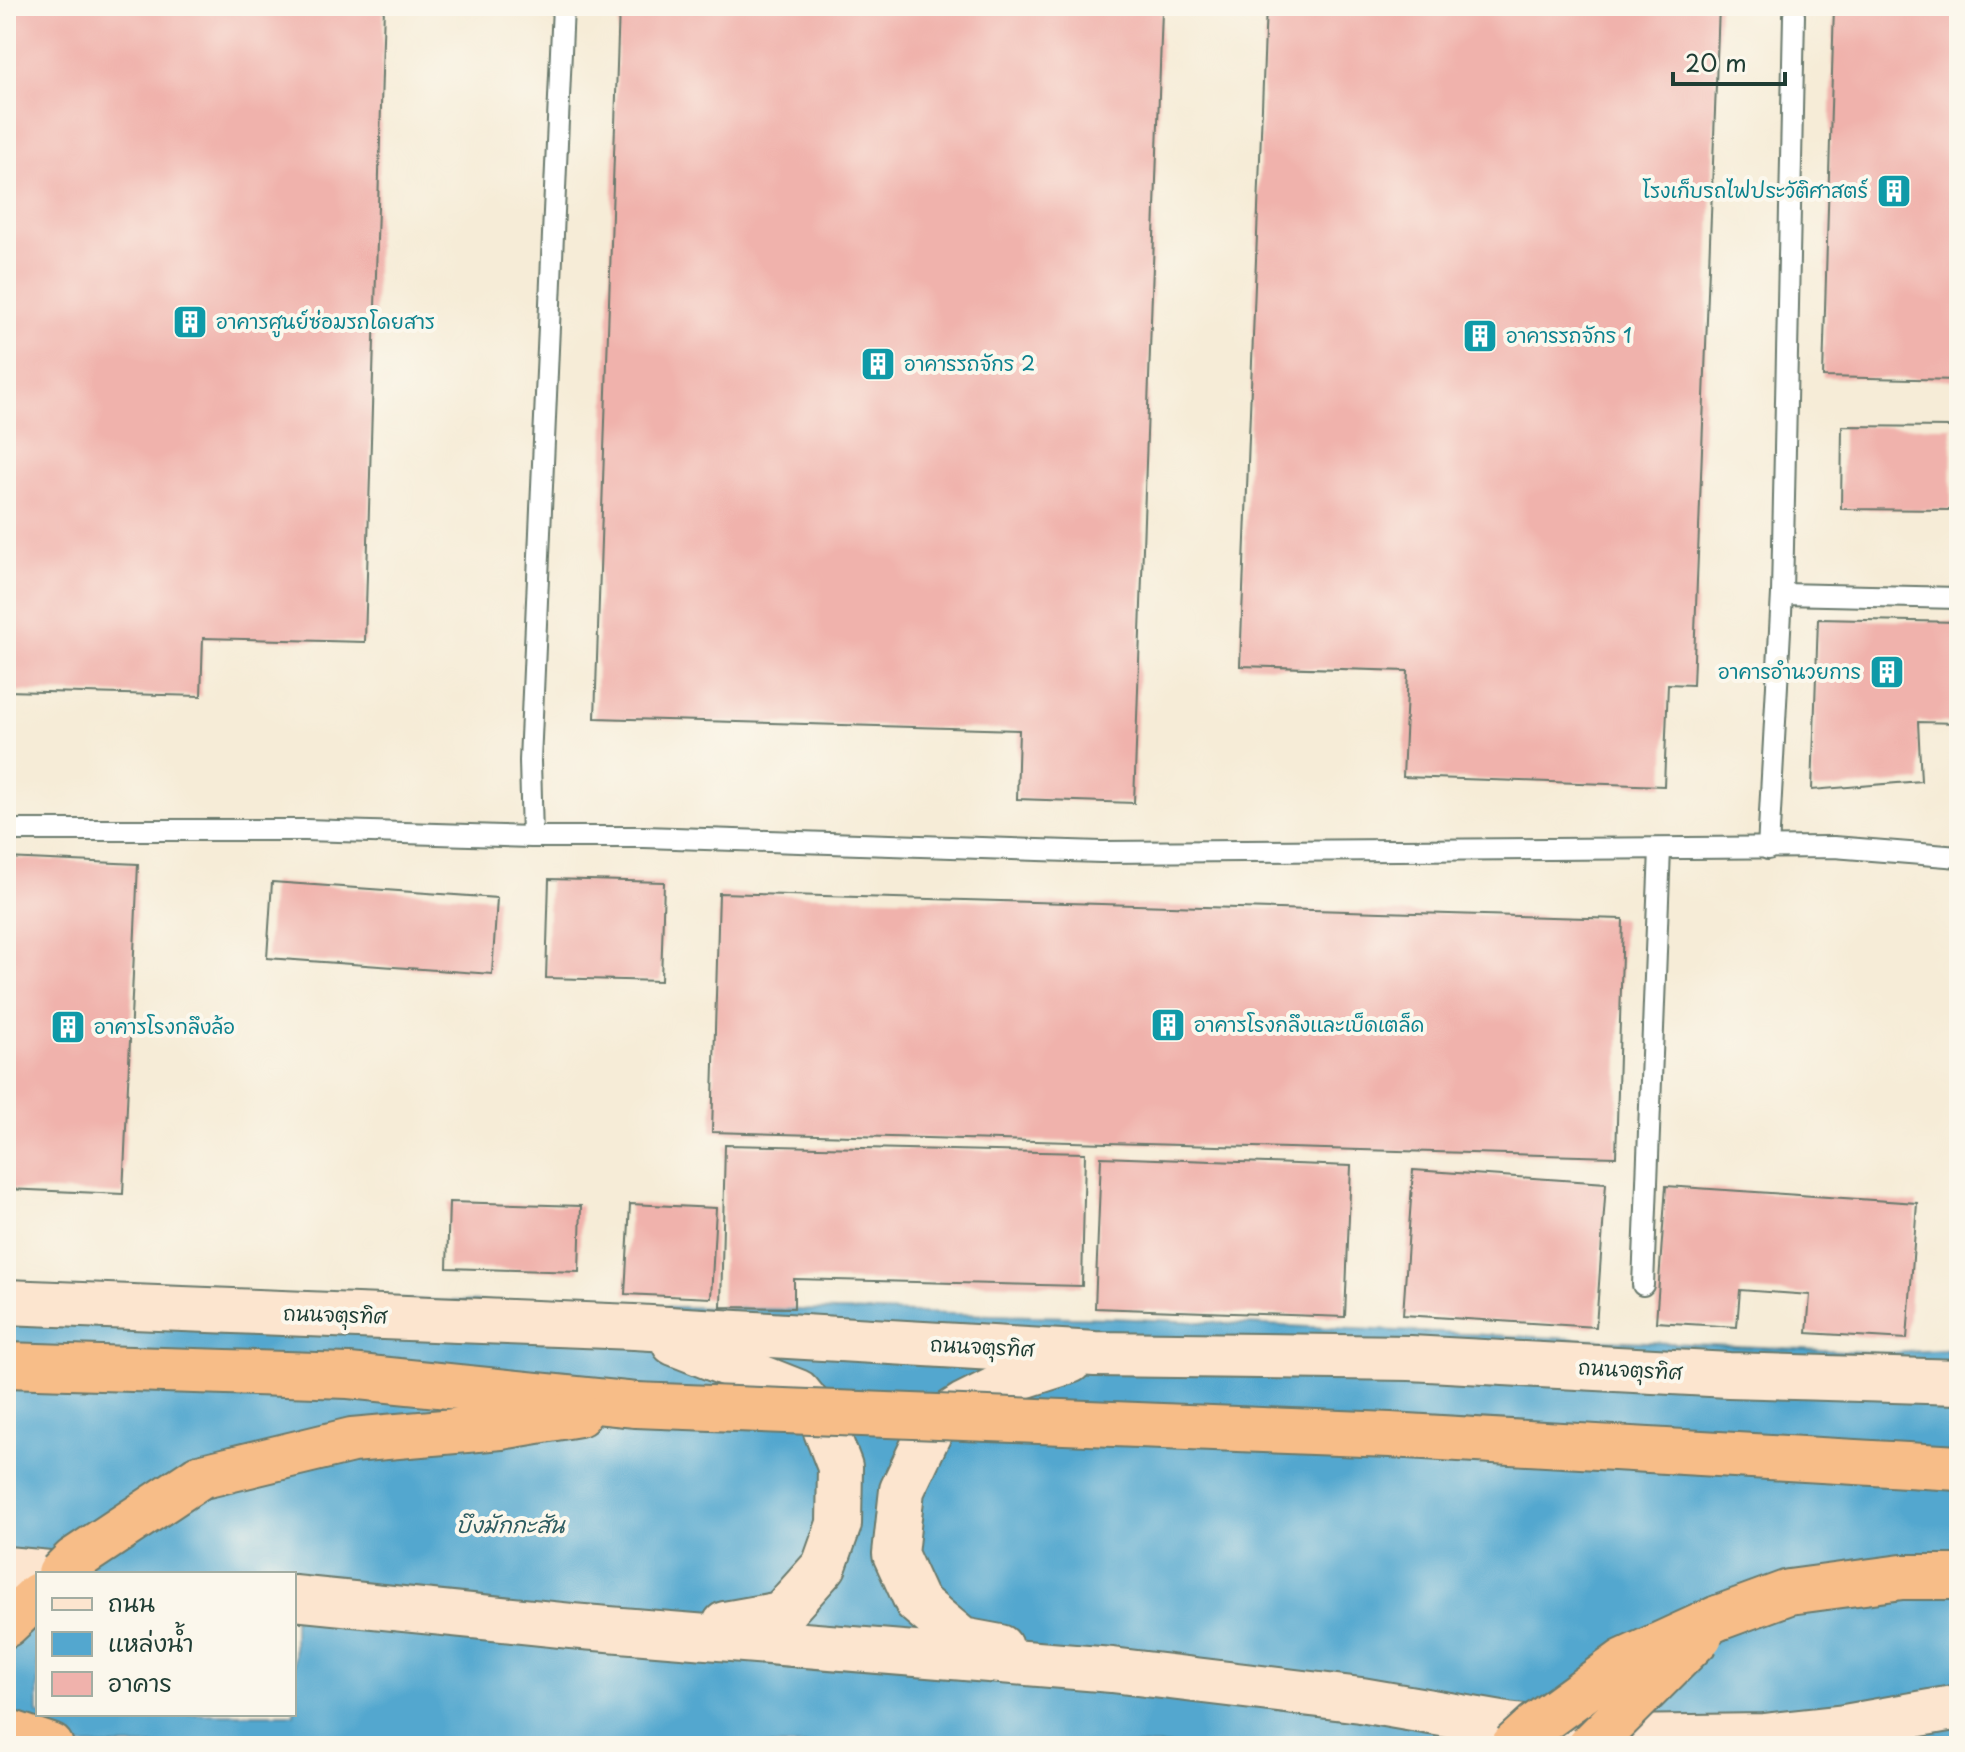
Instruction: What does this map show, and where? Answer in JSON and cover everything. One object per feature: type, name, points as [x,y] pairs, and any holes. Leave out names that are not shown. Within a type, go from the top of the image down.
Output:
[{"type":"highway","points":[[6,1365],[349,1376],[636,1405],[1390,1435],[1959,1468]]},
{"type":"highway","points":[[62,1572],[74,1560],[199,1477],[352,1440],[501,1427],[636,1405]]},
{"type":"highway","points":[[1513,1746],[1535,1726],[1624,1661],[1718,1618],[1789,1592],[1902,1577],[1959,1577]]},
{"type":"highway","points":[[6,1625],[36,1597]]},
{"type":"highway","points":[[1590,1746],[1718,1618]]},
{"type":"highway","points":[[6,1731],[51,1746]]},
{"type":"main road","name":"ถนนจตุรทิศ","points":[[6,1302],[634,1327],[1095,1354],[1410,1358],[1729,1375],[1959,1382]]},
{"type":"main road","points":[[571,1626],[728,1624],[781,1614],[824,1566],[839,1524],[840,1467],[823,1423],[798,1392],[634,1327]]},
{"type":"main road","points":[[1095,1354],[1020,1377],[964,1405],[933,1425],[902,1490],[895,1554],[917,1602],[962,1640],[1112,1670]]},
{"type":"main road","points":[[6,1569],[38,1572]]},
{"type":"main road","points":[[296,1598],[571,1626],[1112,1670],[1361,1700],[1507,1725],[1620,1738],[1764,1736],[1845,1727],[1959,1707]]},
{"type":"lane","points":[[532,837],[530,761],[563,6]]},
{"type":"lane","points":[[1768,849],[1782,594],[1794,15]]},
{"type":"lane","points":[[1782,594],[1959,598]]},
{"type":"lane","points":[[6,830],[305,830],[1101,852],[1834,847],[1959,857]]},
{"type":"lane","points":[[1643,1285],[1660,849]]},
{"type":"water","name":"บึงมักกะสัน","points":[[6,1290],[1110,1318],[1889,1353],[1959,1349],[1959,1746],[1559,1746],[1507,1725],[1413,1746],[6,1746]]},
{"type":"building","name":"อาคารศูนย์ซ่อมรถโดยสาร","points":[[6,6],[384,6],[365,642],[203,638],[201,696],[6,691]]},
{"type":"building","name":"อาคารรถจักร 2","points":[[619,6],[1144,6],[1144,10],[1162,10],[1134,803],[1017,799],[1019,730],[595,718]]},
{"type":"building","name":"อาคารรถจักร 1","points":[[1266,6],[1719,6],[1693,685],[1668,684],[1664,786],[1403,777],[1408,671],[1240,666]]},
{"type":"building","name":"โรงเก็บรถไฟประวัติศาสตร์","points":[[1834,6],[1959,6],[1959,380],[1823,377]]},
{"type":"building","points":[[1842,426],[1952,427],[1951,510],[1841,509]]},
{"type":"building","name":"อาคารอำนวยการ","points":[[1818,619],[1959,622],[1959,723],[1918,722],[1921,781],[1812,790]]},
{"type":"building","name":"อาคารโรงกลึงล้อ","points":[[6,858],[138,864],[123,1194],[6,1189]]},
{"type":"building","points":[[549,879],[664,882],[661,981],[546,978]]},
{"type":"building","points":[[272,882],[497,898],[492,974],[267,958]]},
{"type":"building","name":"อาคารโรงกลึงและเบ็ดเตล็ด","points":[[719,893],[1623,919],[1616,1157],[712,1132]]},
{"type":"building","points":[[725,1145],[1085,1153],[1082,1286],[794,1279],[794,1308],[721,1307]]},
{"type":"building","points":[[1101,1157],[1351,1166],[1345,1317],[1095,1308]]},
{"type":"building","points":[[1413,1170],[1606,1183],[1596,1327],[1403,1315]]},
{"type":"building","points":[[1666,1186],[1917,1203],[1907,1339],[1807,1333],[1810,1295],[1740,1290],[1737,1327],[1656,1322]]},
{"type":"building","points":[[449,1202],[581,1206],[579,1272],[447,1268]]},
{"type":"building","points":[[630,1204],[716,1208],[711,1298],[625,1294]]},
{"type":"place","name":"โรงเก็บรถไฟประวัติศาสตร์","points":[[1894,191]]},
{"type":"place","name":"อาคารศูนย์ซ่อมรถโดยสาร","points":[[190,322]]},
{"type":"place","name":"อาคารรถจักร 1","points":[[1480,336]]},
{"type":"place","name":"อาคารรถจักร 2","points":[[878,364]]},
{"type":"place","name":"อาคารอำนวยการ","points":[[1887,672]]},
{"type":"place","name":"อาคารโรงกลึงและเบ็ดเตล็ด","points":[[1168,1025]]},
{"type":"place","name":"อาคารโรงกลึงล้อ","points":[[68,1027]]}]
